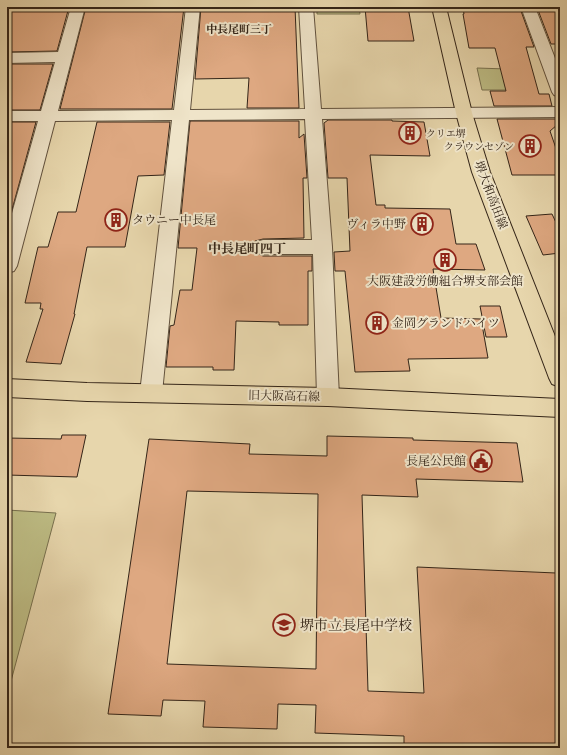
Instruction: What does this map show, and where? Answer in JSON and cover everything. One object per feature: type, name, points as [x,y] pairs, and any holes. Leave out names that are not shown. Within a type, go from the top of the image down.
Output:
[{"type":"main road","name":"堺大和高田線","points":[[439,7],[464,113],[481,172],[560,378]]},
{"type":"main road","name":"旧大阪高石線","points":[[7,388],[328,397],[560,408]]},
{"type":"street","points":[[7,266],[78,7]]},
{"type":"street","points":[[151,393],[193,7]]},
{"type":"street","points":[[306,7],[322,247],[328,397]]},
{"type":"street","points":[[528,7],[560,92]]},
{"type":"street","points":[[7,58],[64,57]]},
{"type":"street","points":[[7,116],[560,112]]},
{"type":"street","points":[[263,247],[322,247]]},
{"type":"shaded area","points":[[317,7],[359,7],[360,14],[317,14]]},
{"type":"shaded area","points":[[477,68],[507,69],[506,90],[482,90]]},
{"type":"shaded area","points":[[7,510],[56,513],[7,696]]},
{"type":"building","points":[[7,7],[69,7],[57,51],[7,52]]},
{"type":"building","points":[[86,7],[184,7],[172,109],[60,109]]},
{"type":"building","points":[[201,7],[295,7],[299,108],[247,108],[249,78],[195,79]]},
{"type":"building","points":[[365,7],[408,7],[414,41],[368,41]]},
{"type":"building","points":[[463,7],[509,7],[511,11],[521,11],[534,47],[526,47],[539,94],[549,94],[552,106],[494,106],[490,91],[506,91],[495,48],[469,48]]},
{"type":"building","points":[[538,10],[560,10],[560,44],[551,44]]},
{"type":"building","points":[[7,64],[53,64],[40,110],[7,110]]},
{"type":"building","name":"クラウンセゾン","points":[[497,119],[556,119],[557,125],[550,131],[560,160],[560,175],[512,175]]},
{"type":"building","points":[[328,120],[392,120],[424,122],[430,156],[370,155],[376,205],[385,205],[385,208],[450,209],[456,244],[476,244],[485,270],[433,269],[441,318],[481,319],[488,358],[408,359],[410,371],[355,372],[345,271],[335,271],[334,252],[350,251],[347,178],[328,178],[324,123]]},
{"type":"building","points":[[190,121],[299,121],[299,138],[304,134],[307,178],[303,178],[304,238],[263,239],[255,241],[252,248],[256,253],[263,256],[312,256],[312,271],[308,271],[308,325],[279,325],[279,322],[236,321],[234,370],[213,370],[213,367],[166,367],[170,326],[174,325],[180,290],[192,290],[197,248],[178,248]]},
{"type":"building","points":[[7,122],[36,122],[10,217],[7,216]]},
{"type":"building","points":[[97,122],[170,122],[164,175],[138,176],[125,247],[87,247],[75,314],[61,364],[26,362],[43,309],[40,309],[41,303],[25,303],[38,247],[48,247],[58,212],[76,212]]},
{"type":"building","points":[[552,214],[560,231],[560,253],[543,255],[526,216]]},
{"type":"building","points":[[480,306],[500,306],[507,337],[486,337]]},
{"type":"building","points":[[62,435],[86,435],[77,477],[7,475],[7,438],[61,439]]},
{"type":"building","points":[[327,436],[517,443],[523,482],[416,479],[418,497],[362,495],[368,691],[424,693],[417,567],[556,573],[560,598],[560,748],[468,748],[404,745],[404,736],[315,733],[316,705],[278,704],[277,729],[203,727],[205,701],[163,700],[161,716],[108,714],[149,439],[250,444],[249,454],[327,456]],"holes":[[[187,491],[318,494],[316,669],[167,664]]]},
{"type":"place","name":"クリエ堺","points":[[410,133]]},
{"type":"place","name":"クラウンセゾン","points":[[530,146]]},
{"type":"place","name":"タウニー中長尾","points":[[116,220]]},
{"type":"place","name":"ヴィラ中野","points":[[422,224]]},
{"type":"place","name":"大阪建設労働組合堺支部会館","points":[[445,260]]},
{"type":"place","name":"金岡グランドハイツ","points":[[377,323]]},
{"type":"place","name":"長尾公民館","points":[[481,461]]},
{"type":"place","name":"堺市立長尾中学校","points":[[284,625]]},
{"type":"district","name":"中長尾町三丁","points":[[239,29]]},
{"type":"district","name":"中長尾町四丁","points":[[247,248]]}]
